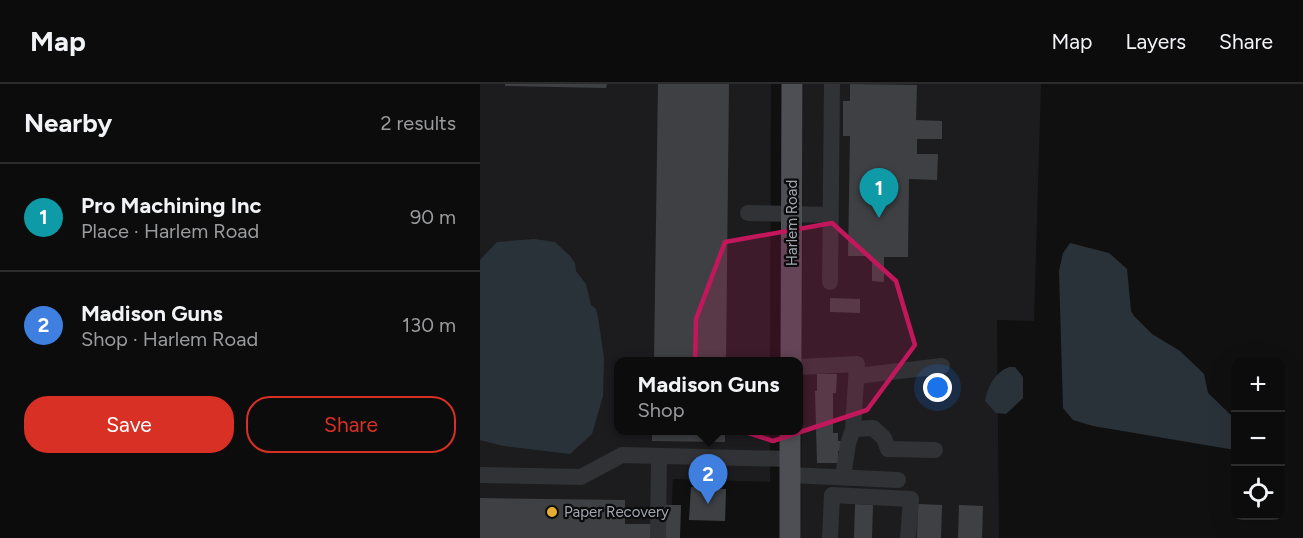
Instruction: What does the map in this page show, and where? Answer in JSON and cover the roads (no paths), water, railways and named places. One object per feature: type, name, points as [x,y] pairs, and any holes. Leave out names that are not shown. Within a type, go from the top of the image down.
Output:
[{"type":"main road","name":"Harlem Road","points":[[791,357],[792,84]]},
{"type":"main road","points":[[790,435],[790,538]]},
{"type":"lane","points":[[830,282],[832,84]]},
{"type":"lane","points":[[748,213],[830,215]]},
{"type":"lane","points":[[803,367],[857,364],[853,429],[848,444],[843,477]]},
{"type":"lane","points":[[856,376],[942,366]]},
{"type":"lane","points":[[853,429],[873,428],[884,438],[888,449],[934,450]]},
{"type":"lane","points":[[480,475],[581,477],[622,455],[790,467],[843,477],[898,480]]},
{"type":"lane","points":[[658,538],[659,456]]},
{"type":"lane","points":[[830,538],[832,495],[911,499],[908,538]]},
{"type":"place","name":"Pro Machining Inc","points":[[879,218]]},
{"type":"place","name":"Madison Guns","points":[[708,504]]},
{"type":"place","name":"Paper Recovery","points":[[552,512]]}]
